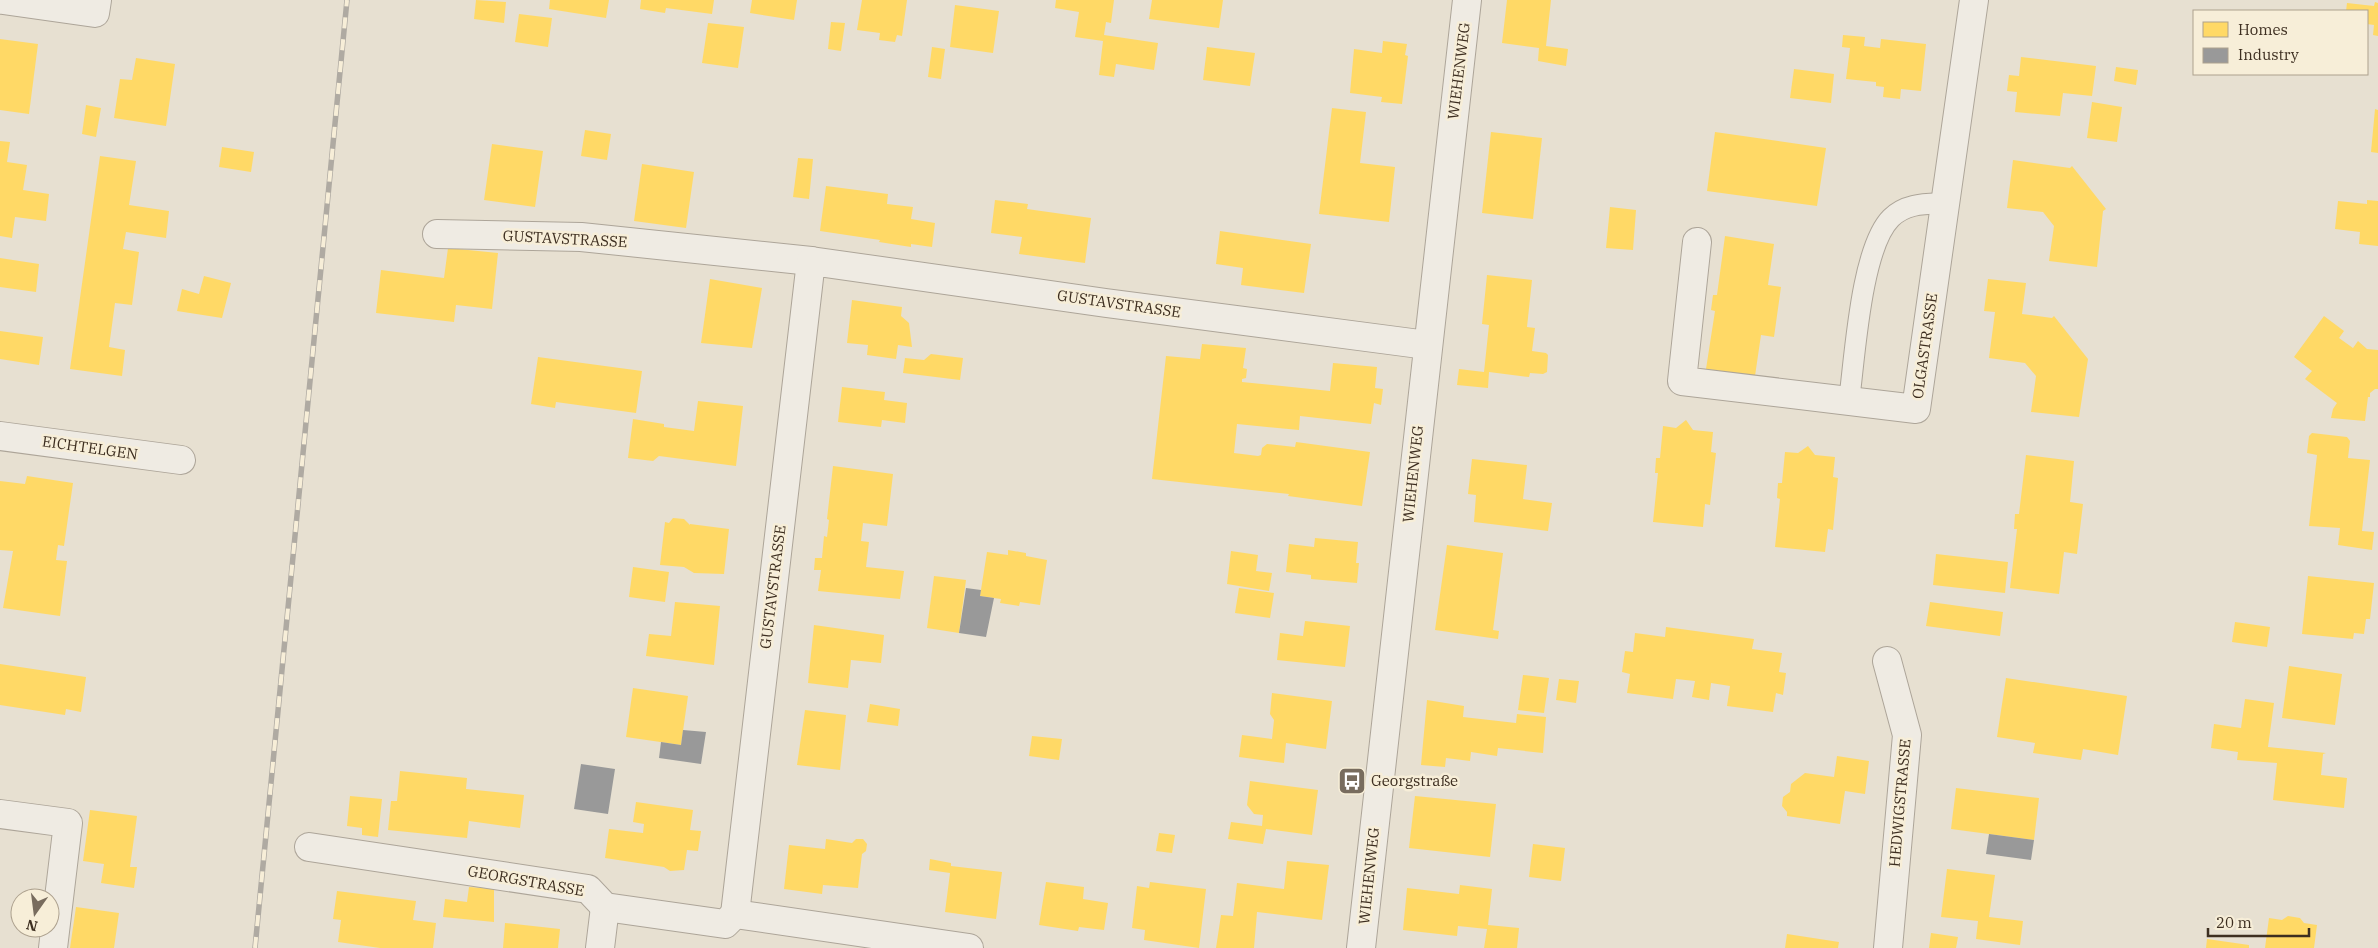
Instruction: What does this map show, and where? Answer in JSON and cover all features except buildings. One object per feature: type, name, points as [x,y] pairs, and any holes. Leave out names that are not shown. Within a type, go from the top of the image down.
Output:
[{"type":"street","points":[[3,0],[96,13],[98,0]]},
{"type":"street","name":"WIEHENWEG","points":[[1361,948],[1467,0]]},
{"type":"street","name":"OLGASTRASSE","points":[[1697,242],[1682,381],[1916,409],[1974,0]]},
{"type":"street","name":"GUSTAVSTRASSE","points":[[437,234],[582,237],[811,261],[1106,303],[1427,345]]},
{"type":"street","name":"GUSTAVSTRASSE","points":[[735,914],[811,261]]},
{"type":"street","name":"EICHTELGEN","points":[[0,436],[181,460]]},
{"type":"street","name":"HEDWIGSTRASSE","points":[[1887,661],[1907,735],[1888,948]]},
{"type":"street","points":[[0,814],[68,823],[53,948]]},
{"type":"street","name":"GEORGSTRASSE","points":[[309,847],[588,889],[604,907]]},
{"type":"street","points":[[600,948],[604,907],[725,924],[735,914],[969,948]]},
{"type":"lane","points":[[1849,401],[1867,267],[1876,240],[1892,217],[1913,205],[1945,204]]},
{"type":"railway","points":[[255,948],[347,0]]},
{"type":"place","name":"Georgstraße","points":[[1352,781]]}]
